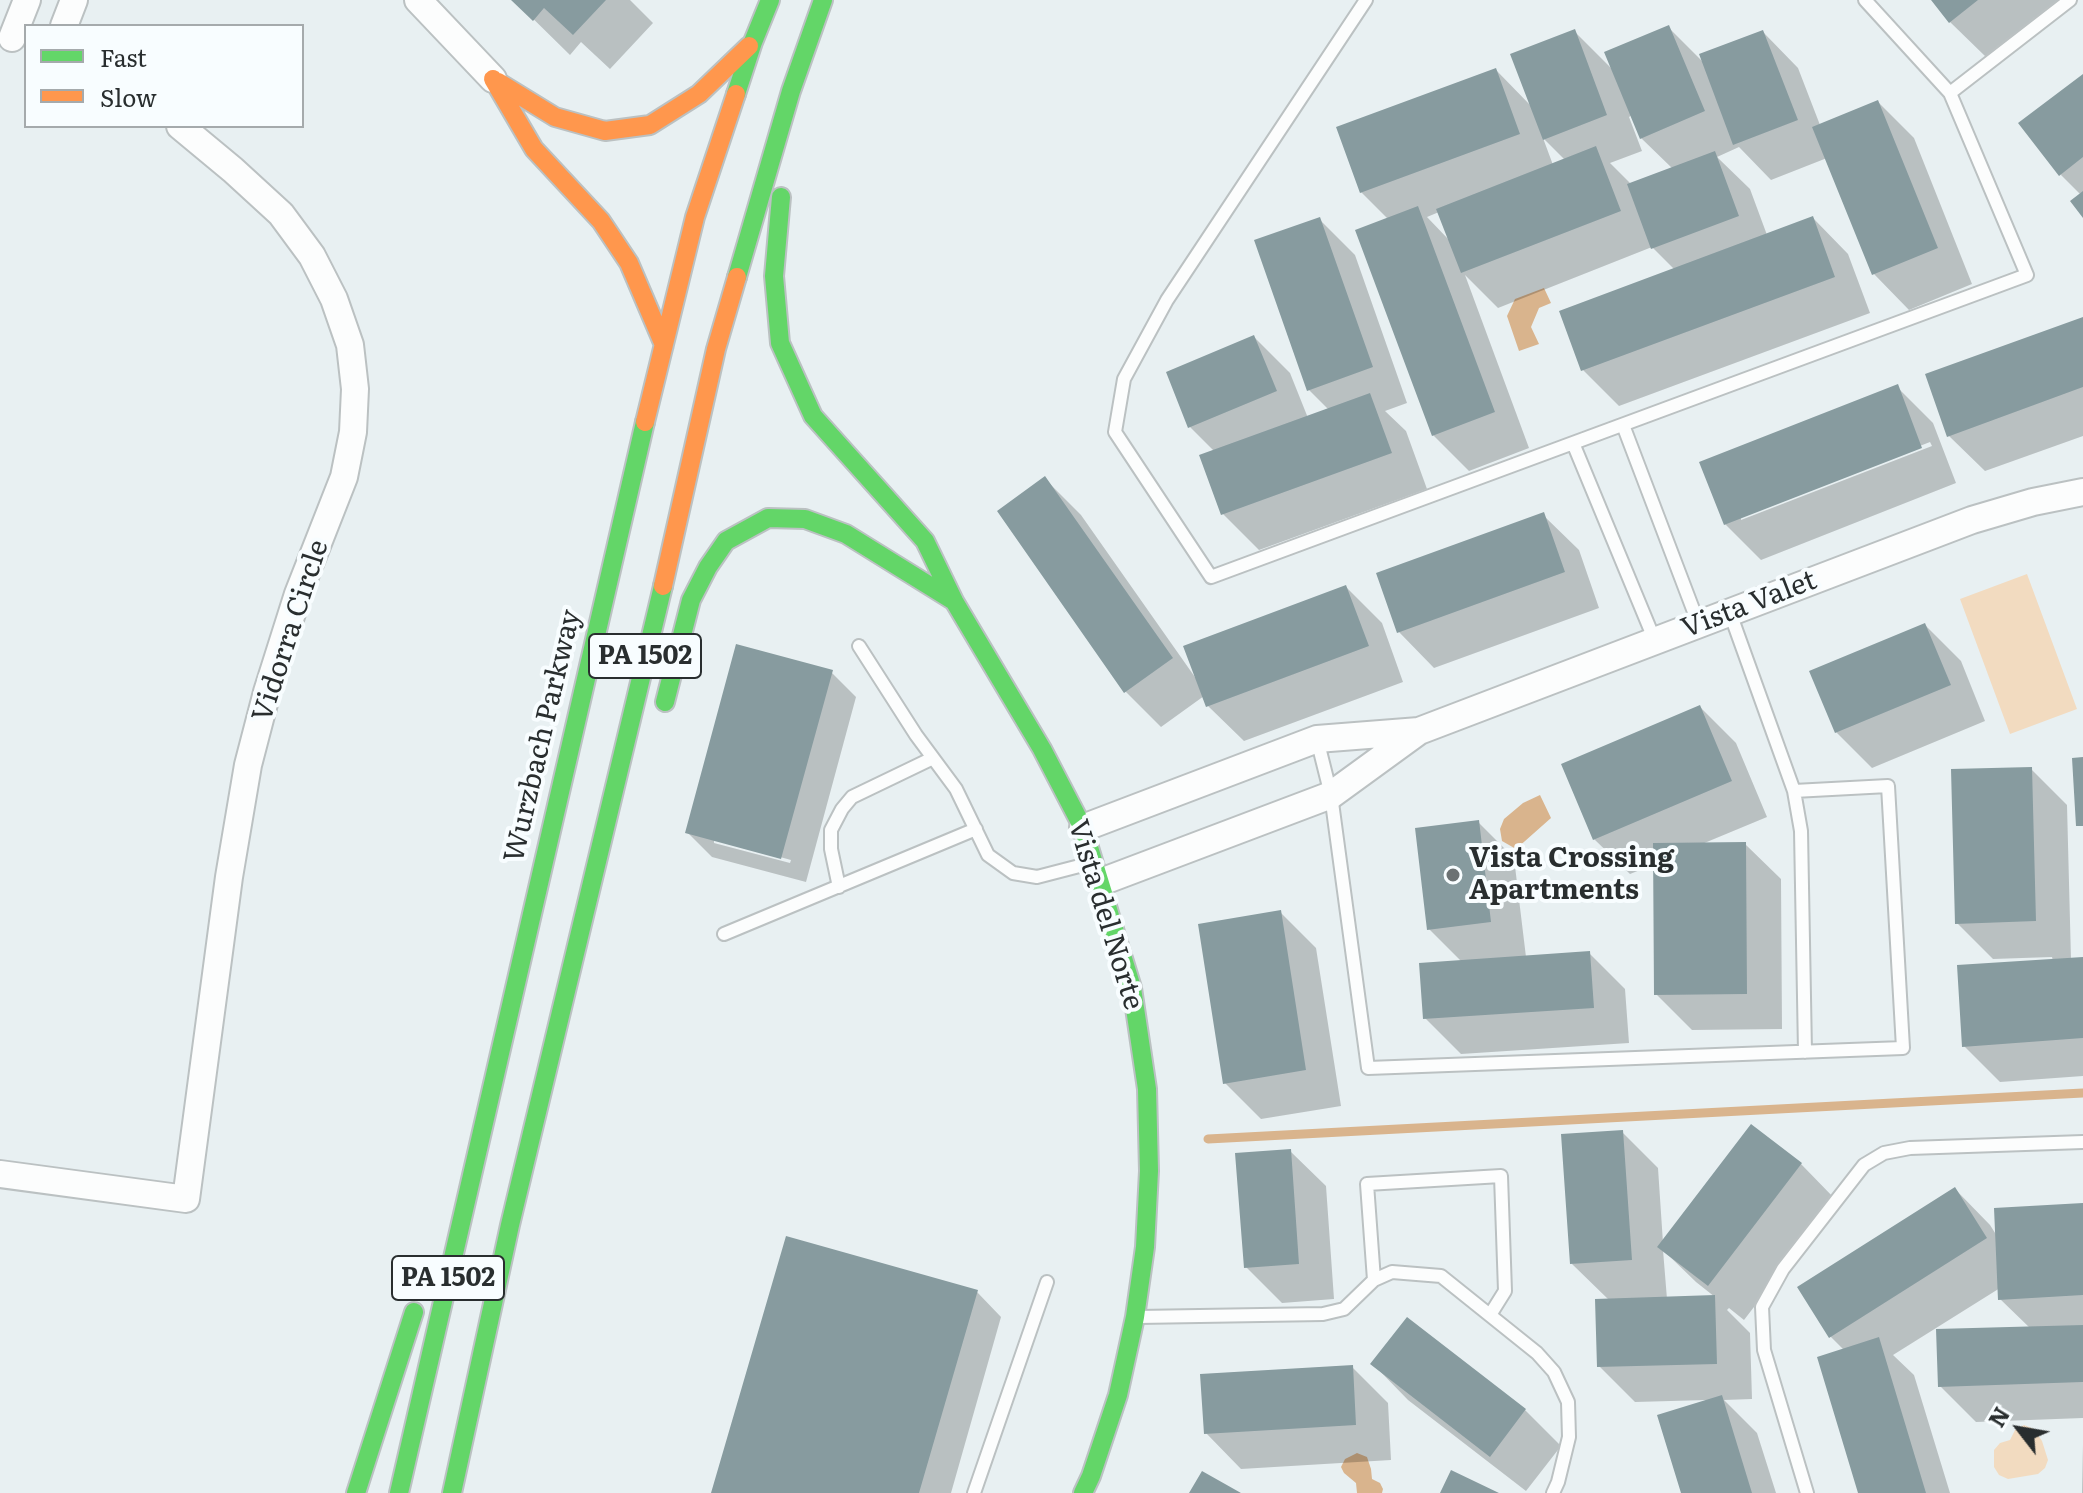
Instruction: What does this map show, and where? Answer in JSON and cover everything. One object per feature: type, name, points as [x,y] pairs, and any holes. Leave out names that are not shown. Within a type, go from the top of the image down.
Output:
[{"type":"main road","name":"Wurzbach Parkway","points":[[399,1493],[619,529],[695,217],[770,0]]},
{"type":"main road","name":"PA 1502","points":[[452,1493],[510,1225],[716,349],[791,91],[823,0]]},
{"type":"main road","points":[[493,79],[555,117],[605,131],[650,125],[699,94],[753,42]]},
{"type":"main road","points":[[493,79],[534,149],[601,221],[629,263],[664,345]]},
{"type":"main road","name":"Vista del Norte","points":[[791,91],[774,276],[780,343],[813,416],[925,541],[954,601],[1042,749],[1083,828],[1132,988],[1147,1089],[1149,1171],[1145,1247],[1135,1317],[1118,1395],[1083,1493]]},
{"type":"main road","points":[[660,721],[691,600],[708,567],[726,541],[768,518],[805,519],[846,534],[954,601]]},
{"type":"main road","points":[[442,1228],[497,1063]]},
{"type":"main road","points":[[510,1225],[555,1110]]},
{"type":"main road","points":[[356,1493],[422,1288]]},
{"type":"street","points":[[13,39],[27,0]]},
{"type":"street","points":[[65,24],[74,0]]},
{"type":"street","points":[[418,0],[493,79]]},
{"type":"street","name":"Vidorra Circle","points":[[0,1174],[186,1199],[229,877],[248,765],[298,594],[344,477],[353,432],[355,389],[350,345],[334,299],[312,256],[281,214],[182,128]]},
{"type":"street","name":"Vista Valet","points":[[1098,872],[1331,795],[1419,731],[1972,520],[2033,502],[2083,492]]},
{"type":"street","name":"Vista Valet","points":[[1083,828],[1317,739],[1419,731]]},
{"type":"lane","points":[[1366,0],[1167,300],[1124,379],[1115,432],[1211,577],[2027,275],[1950,93],[1865,0]]},
{"type":"lane","points":[[1950,93],[2070,0]]},
{"type":"lane","points":[[1623,425],[1699,625]]},
{"type":"lane","points":[[1573,443],[1655,641]]},
{"type":"lane","points":[[1730,613],[1794,791],[1801,831],[1805,1052]]},
{"type":"lane","points":[[859,646],[956,789],[988,855],[1013,873],[1037,877],[1098,872]]},
{"type":"lane","points":[[1317,739],[1331,795],[1368,1068],[1903,1048],[1888,786],[1794,791]]},
{"type":"lane","points":[[839,887],[831,849],[831,830],[842,809],[852,797],[933,758]]},
{"type":"lane","points":[[724,934],[976,829]]},
{"type":"lane","points":[[1807,1493],[1764,1350],[1762,1307],[1783,1269],[1864,1165],[1884,1153],[1910,1148],[2083,1142]]},
{"type":"lane","points":[[1374,1280],[1367,1184],[1501,1176],[1505,1291],[1490,1315]]},
{"type":"lane","points":[[1135,1317],[1323,1314],[1344,1309],[1374,1280],[1392,1272],[1441,1276],[1546,1362],[1554,1372],[1568,1402],[1569,1437],[1553,1493]]},
{"type":"lane","points":[[974,1493],[1047,1282]]},
{"type":"shaded area","points":[[1544,288],[1551,303],[1539,308],[1531,327],[1539,344],[1519,351],[1507,316],[1515,299]]},
{"type":"shaded area","points":[[2027,574],[2077,709],[2010,734],[1960,599]]},
{"type":"shaded area","points":[[1540,795],[1551,818],[1516,849],[1502,841],[1500,829],[1504,819],[1523,803]]},
{"type":"shaded area","points":[[2024,1425],[2034,1429],[2048,1460],[2038,1474],[2008,1479],[1999,1475],[1994,1467],[1994,1450],[2000,1443],[2010,1440],[2015,1430]]},
{"type":"shaded area","points":[[1357,1453],[1367,1457],[1372,1479],[1380,1483],[1382,1493],[1357,1493],[1356,1483],[1344,1473],[1341,1467],[1345,1459]]},
{"type":"building","points":[[511,0],[606,0],[573,35],[544,8],[533,21]]},
{"type":"building","points":[[1931,0],[1978,0],[1949,23]]},
{"type":"building","points":[[1669,25],[1705,111],[1640,139],[1604,52]]},
{"type":"building","points":[[1575,29],[1607,115],[1543,140],[1510,54]]},
{"type":"building","points":[[1763,30],[1798,120],[1733,145],[1699,54]]},
{"type":"building","points":[[1496,68],[1520,134],[1360,193],[1336,127]]},
{"type":"building","points":[[2083,74],[2083,157],[2059,176],[2018,123]]},
{"type":"building","points":[[1878,100],[1938,248],[1872,275],[1812,127]]},
{"type":"building","points":[[1596,146],[1621,211],[1461,273],[1436,209]]},
{"type":"building","points":[[1715,151],[1739,216],[1651,249],[1627,184]]},
{"type":"building","points":[[2083,191],[2083,218],[2070,201]]},
{"type":"building","points":[[1418,206],[1495,412],[1432,436],[1355,230]]},
{"type":"building","points":[[1813,216],[1835,277],[1581,371],[1559,311]]},
{"type":"building","points":[[1320,217],[1373,367],[1307,391],[1254,240]]},
{"type":"building","points":[[2083,317],[2083,387],[1947,437],[1925,374]]},
{"type":"building","points":[[1254,335],[1277,391],[1188,428],[1166,372]]},
{"type":"building","points":[[1898,384],[1922,448],[1724,525],[1699,462]]},
{"type":"building","points":[[1370,393],[1392,453],[1221,515],[1199,455]]},
{"type":"building","points":[[1045,476],[1173,658],[1124,693],[997,511]]},
{"type":"building","points":[[1544,512],[1565,572],[1397,633],[1376,573]]},
{"type":"building","points":[[1346,585],[1369,646],[1206,707],[1183,646]]},
{"type":"building","points":[[1925,623],[1951,685],[1835,733],[1809,671]]},
{"type":"building","points":[[736,644],[833,670],[781,859],[685,833]]},
{"type":"building","points":[[1700,705],[1732,781],[1593,840],[1561,764]]},
{"type":"building","points":[[2083,757],[2083,826],[2076,826],[2072,758]]},
{"type":"building","points":[[2032,767],[2036,921],[1955,924],[1951,769]]},
{"type":"building","name":"Vista Crossing Apartments","points":[[1479,820],[1491,922],[1427,930],[1415,828]]},
{"type":"building","points":[[1746,842],[1747,994],[1654,995],[1653,843]]},
{"type":"building","points":[[1281,910],[1306,1070],[1223,1084],[1198,924]]},
{"type":"building","points":[[1590,951],[1594,1008],[1423,1019],[1419,963]]},
{"type":"building","points":[[2083,957],[2083,1038],[1962,1047],[1957,965]]},
{"type":"building","points":[[1751,1124],[1802,1163],[1708,1286],[1657,1247]]},
{"type":"building","points":[[1623,1130],[1632,1260],[1570,1264],[1561,1134]]},
{"type":"building","points":[[1291,1149],[1299,1264],[1244,1268],[1235,1153]]},
{"type":"building","points":[[1955,1187],[1987,1238],[1829,1338],[1797,1287]]},
{"type":"building","points":[[2083,1203],[2083,1295],[1998,1300],[1994,1208]]},
{"type":"building","points":[[786,1236],[978,1290],[919,1493],[711,1493]]},
{"type":"building","points":[[1715,1295],[1717,1364],[1597,1367],[1595,1299]]},
{"type":"building","points":[[1407,1317],[1526,1409],[1490,1457],[1370,1364]]},
{"type":"building","points":[[2083,1325],[2083,1382],[1938,1387],[1936,1329]]},
{"type":"building","points":[[1879,1337],[1926,1493],[1858,1493],[1817,1357]]},
{"type":"building","points":[[1353,1365],[1356,1425],[1204,1434],[1200,1374]]},
{"type":"building","points":[[1722,1395],[1752,1493],[1681,1493],[1657,1415]]},
{"type":"building","points":[[1451,1470],[1499,1493],[1440,1493]]},
{"type":"building","points":[[1202,1471],[1241,1493],[1189,1493]]},
{"type":"waterway","points":[[1208,1139],[2083,1093]]},
{"type":"traffic: fast","points":[[736,94],[770,0]]},
{"type":"traffic: fast","points":[[737,277],[791,91],[823,0]]},
{"type":"traffic: fast","points":[[781,197],[774,276],[780,343],[813,416],[925,541],[954,601]]},
{"type":"traffic: fast","points":[[399,1493],[645,422]]},
{"type":"traffic: fast","points":[[665,702],[691,600],[708,567],[726,541],[768,518],[805,519],[846,534],[954,601]]},
{"type":"traffic: fast","points":[[452,1493],[510,1225],[663,586]]},
{"type":"traffic: fast","points":[[954,601],[1042,749],[1083,828],[1132,988],[1147,1089],[1149,1171],[1145,1247],[1135,1317],[1118,1395],[1083,1493]]},
{"type":"traffic: fast","points":[[356,1493],[414,1312]]},
{"type":"traffic: slow","points":[[498,82],[555,117],[605,131],[650,125],[699,94],[749,46]]},
{"type":"traffic: slow","points":[[493,79],[534,149],[601,221],[629,263],[664,345]]},
{"type":"traffic: slow","points":[[645,422],[695,217],[736,94]]},
{"type":"traffic: slow","points":[[663,586],[716,349],[737,277]]},
{"type":"place","name":"Vista Crossing Apartments","points":[[1453,875]]}]
